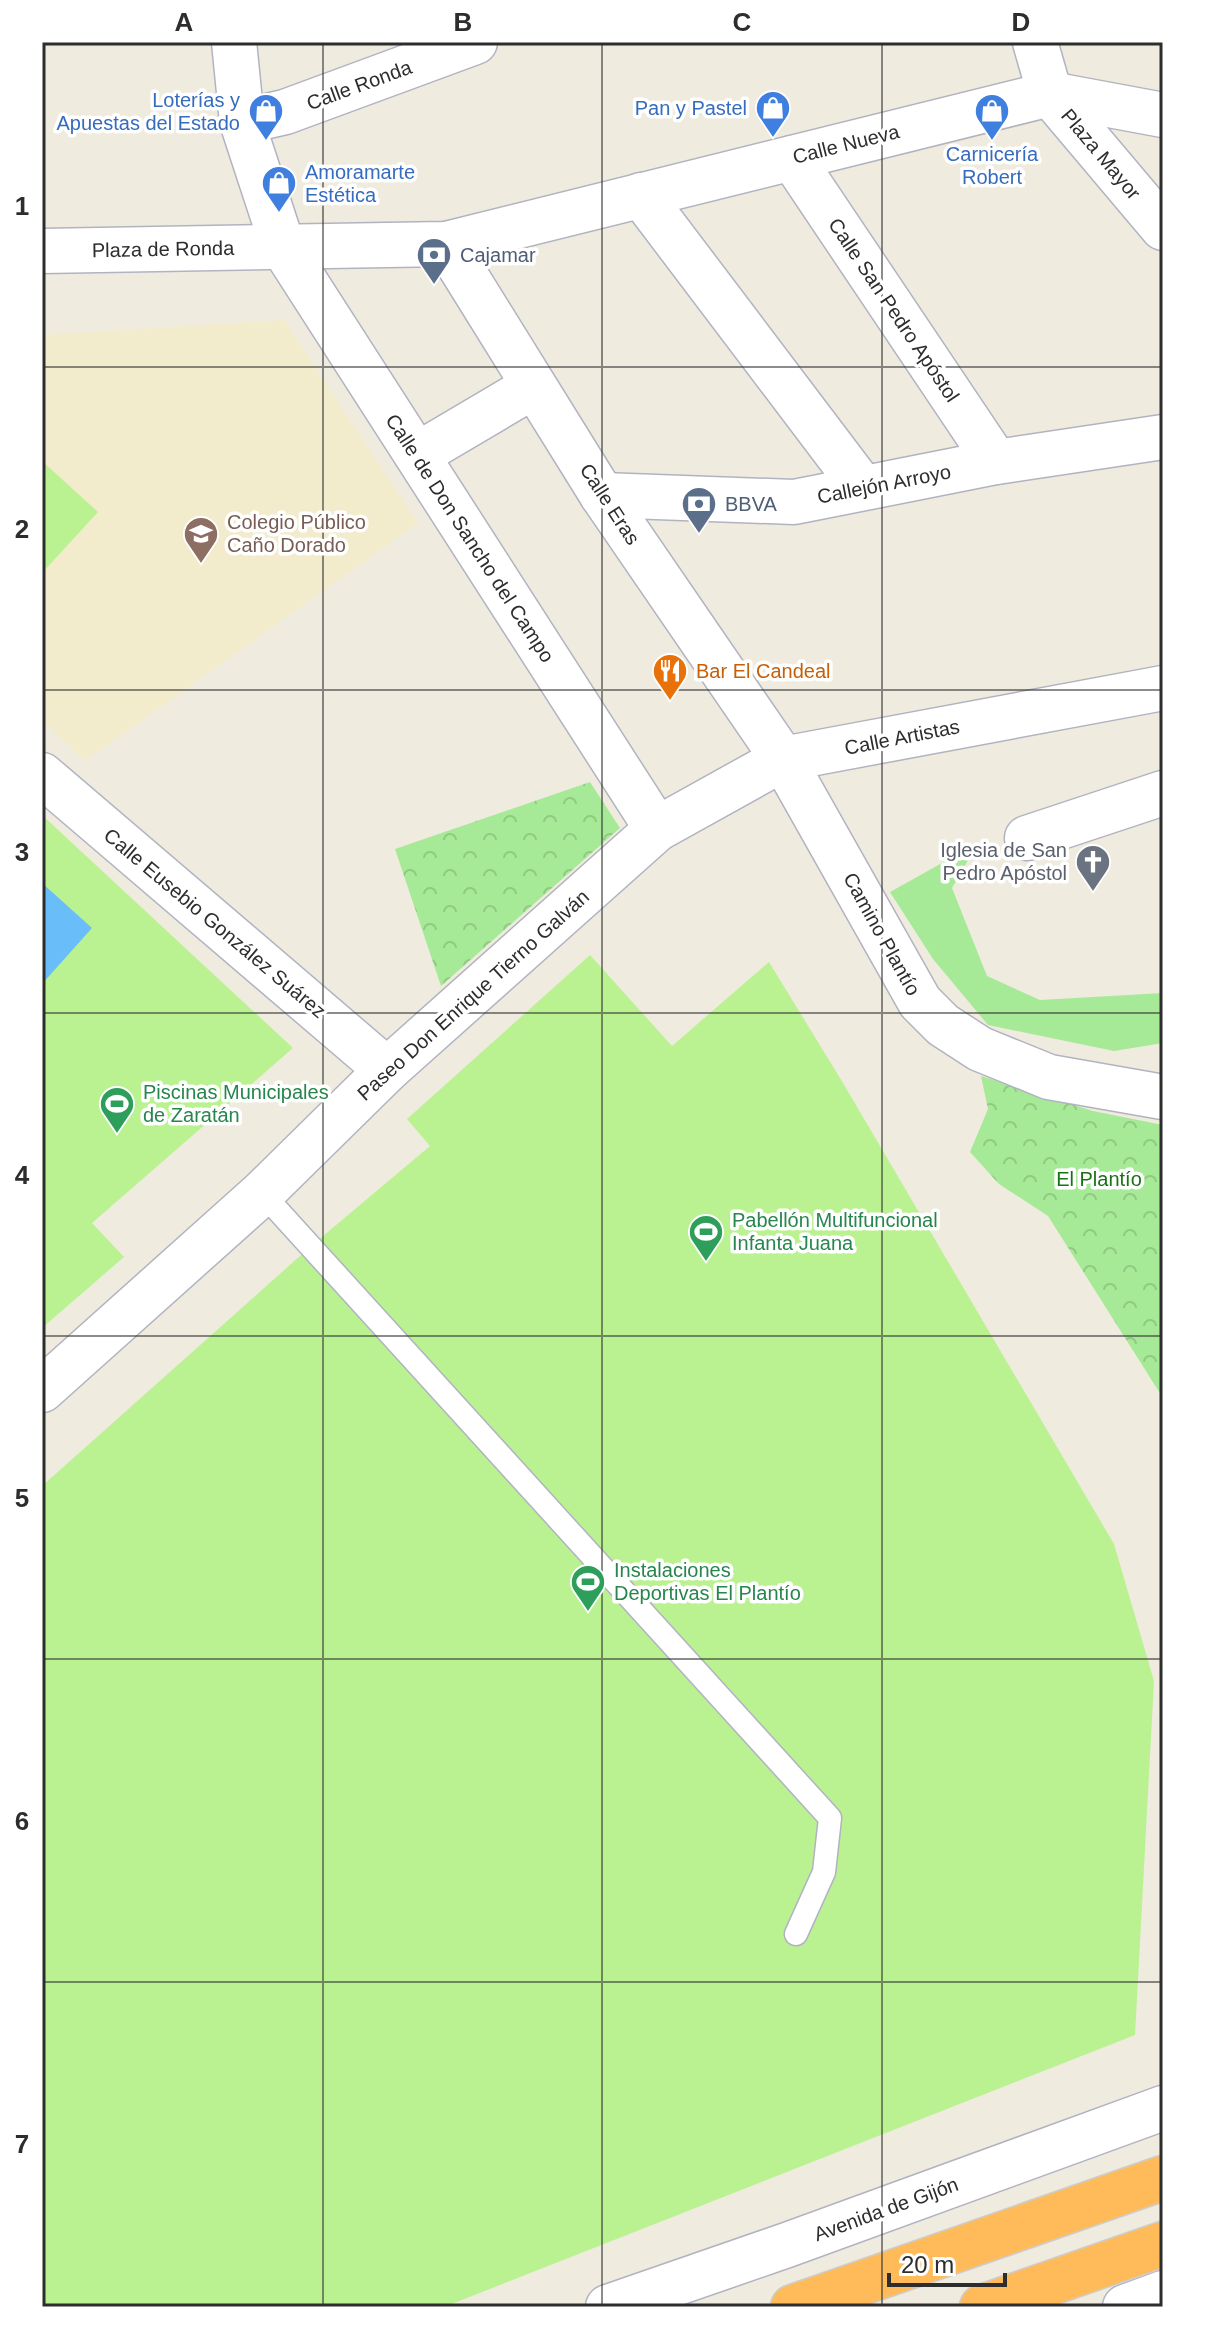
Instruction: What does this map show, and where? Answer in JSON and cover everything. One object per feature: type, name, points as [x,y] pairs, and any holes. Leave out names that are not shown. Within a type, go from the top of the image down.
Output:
[{"type":"highway","points":[[793,2307],[1163,2178]]},
{"type":"highway","points":[[982,2307],[1163,2244]]},
{"type":"street","name":"Calle de Don Sancho del Campo","points":[[234,42],[242,122],[283,247],[657,829]]},
{"type":"street","name":"Calle Ronda","points":[[242,122],[285,112],[475,42]]},
{"type":"street","points":[[1035,42],[1050,94]]},
{"type":"street","name":"Plaza Mayor","points":[[1050,94],[1163,115]]},
{"type":"street","name":"Plaza Mayor","points":[[1050,94],[1163,228]]},
{"type":"street","name":"Calle Nueva","points":[[283,247],[446,244],[1050,94]]},
{"type":"street","name":"Calle San Pedro Apóstol","points":[[792,158],[996,462]]},
{"type":"street","points":[[641,195],[862,487]]},
{"type":"street","name":"Calle Eras","points":[[446,244],[602,495],[783,759]]},
{"type":"street","name":"Plaza de Ronda","points":[[42,251],[283,247]]},
{"type":"street","points":[[417,455],[534,386]]},
{"type":"street","name":"Callejón Arroyo","points":[[602,495],[794,502],[996,462],[1163,437]]},
{"type":"street","name":"Calle Artistas","points":[[657,829],[783,759],[1163,688]]},
{"type":"street","name":"Camino Plantío","points":[[783,759],[920,1002],[943,1025],[980,1049],[1049,1077],[1163,1097]]},
{"type":"street","name":"Calle Eusebio González Suárez","points":[[42,775],[387,1070]]},
{"type":"street","points":[[1027,838],[1163,793]]},
{"type":"street","name":"Paseo Don Enrique Tierno Galván","points":[[42,1390],[262,1193],[387,1070],[657,829]]},
{"type":"street","name":"Avenida de Gijón","points":[[608,2307],[1163,2108]]},
{"type":"street","points":[[1125,2307],[1163,2293]]},
{"type":"lane","points":[[262,1193],[830,1818],[824,1872],[796,1934]]},
{"type":"shaded area","name":"Colegio Público Caño Dorado","points":[[284,320],[418,523],[85,761],[42,720],[42,335]]},
{"type":"green space","points":[[42,461],[98,512],[42,573]]},
{"type":"green space","points":[[590,782],[620,828],[441,986],[395,849]]},
{"type":"green space","name":"Piscinas Municipales de Zaratán","points":[[42,815],[293,1048],[92,1223],[124,1257],[42,1328]]},
{"type":"green space","points":[[978,843],[952,888],[987,976],[1040,1000],[1163,993],[1163,1043],[1114,1051],[988,1025],[933,959],[890,892]]},
{"type":"green space","name":"Instalaciones Deportivas El Plantío","points":[[590,955],[672,1046],[769,962],[1114,1544],[1154,1681],[1135,2035],[444,2307],[42,2307],[42,1486],[310,1247],[430,1146],[407,1119]]},
{"type":"green space","name":"El Plantío","points":[[981,1076],[1093,1111],[1163,1125],[1163,1398],[1048,1216],[999,1184],[970,1152],[988,1109]]},
{"type":"water","points":[[42,883],[92,928],[42,984]]},
{"type":"place","name":"Pan y Pastel","points":[[773,139]]},
{"type":"place","name":"Loterías y Apuestas del Estado","points":[[266,142]]},
{"type":"place","name":"Carnicería Robert","points":[[992,142]]},
{"type":"place","name":"Amoramarte Estética","points":[[279,214]]},
{"type":"place","name":"Cajamar","points":[[434,286]]},
{"type":"place","name":"BBVA","points":[[699,535]]},
{"type":"place","name":"Colegio Público Caño Dorado","points":[[201,565]]},
{"type":"place","name":"Bar El Candeal","points":[[670,702]]},
{"type":"place","name":"Iglesia de San Pedro Apóstol","points":[[1093,893]]},
{"type":"place","name":"Piscinas Municipales de Zaratán","points":[[117,1135]]},
{"type":"place","name":"Pabellón Multifuncional Infanta Juana","points":[[706,1263]]},
{"type":"place","name":"Instalaciones Deportivas El Plantío","points":[[588,1613]]}]
